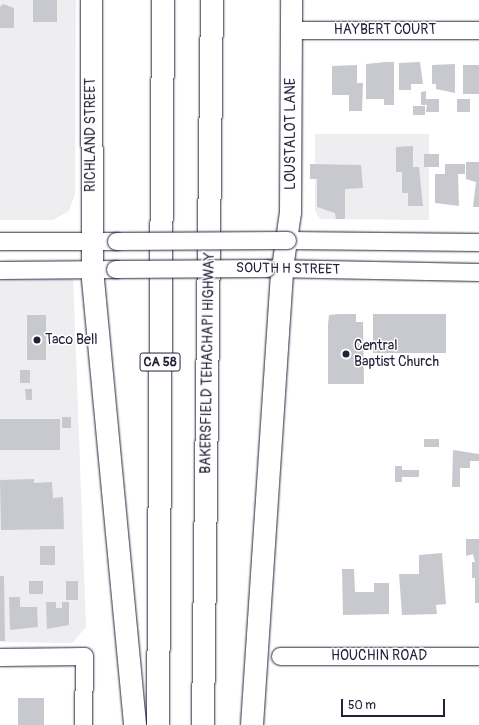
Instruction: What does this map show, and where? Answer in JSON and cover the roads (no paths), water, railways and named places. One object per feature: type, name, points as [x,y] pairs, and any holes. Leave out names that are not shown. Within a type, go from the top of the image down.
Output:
[{"type":"highway","name":"CA 58","points":[[158,725],[163,0]]},
{"type":"highway","name":"BAKERSFIELD TEHACHAPI HIGHWAY","points":[[203,725],[212,0]]},
{"type":"highway","points":[[252,725],[274,268]]},
{"type":"highway","points":[[92,269],[135,725]]},
{"type":"main road","name":"RICHLAND STREET","points":[[91,0],[92,269]]},
{"type":"main road","name":"LOUSTALOT LANE","points":[[274,268],[287,240],[291,0]]},
{"type":"street","name":"HAYBERT COURT","points":[[291,30],[479,30]]},
{"type":"street","name":"SOUTH H STREET","points":[[0,241],[287,240],[479,242]]},
{"type":"street","name":"SOUTH H STREET","points":[[0,270],[274,268],[479,272]]},
{"type":"street","points":[[0,657],[84,656],[83,725]]},
{"type":"street","name":"HOUCHIN ROAD","points":[[280,656],[479,656]]},
{"type":"place","name":"Taco Bell","points":[[37,340]]},
{"type":"place","name":"Central Baptist Church","points":[[346,354]]}]
